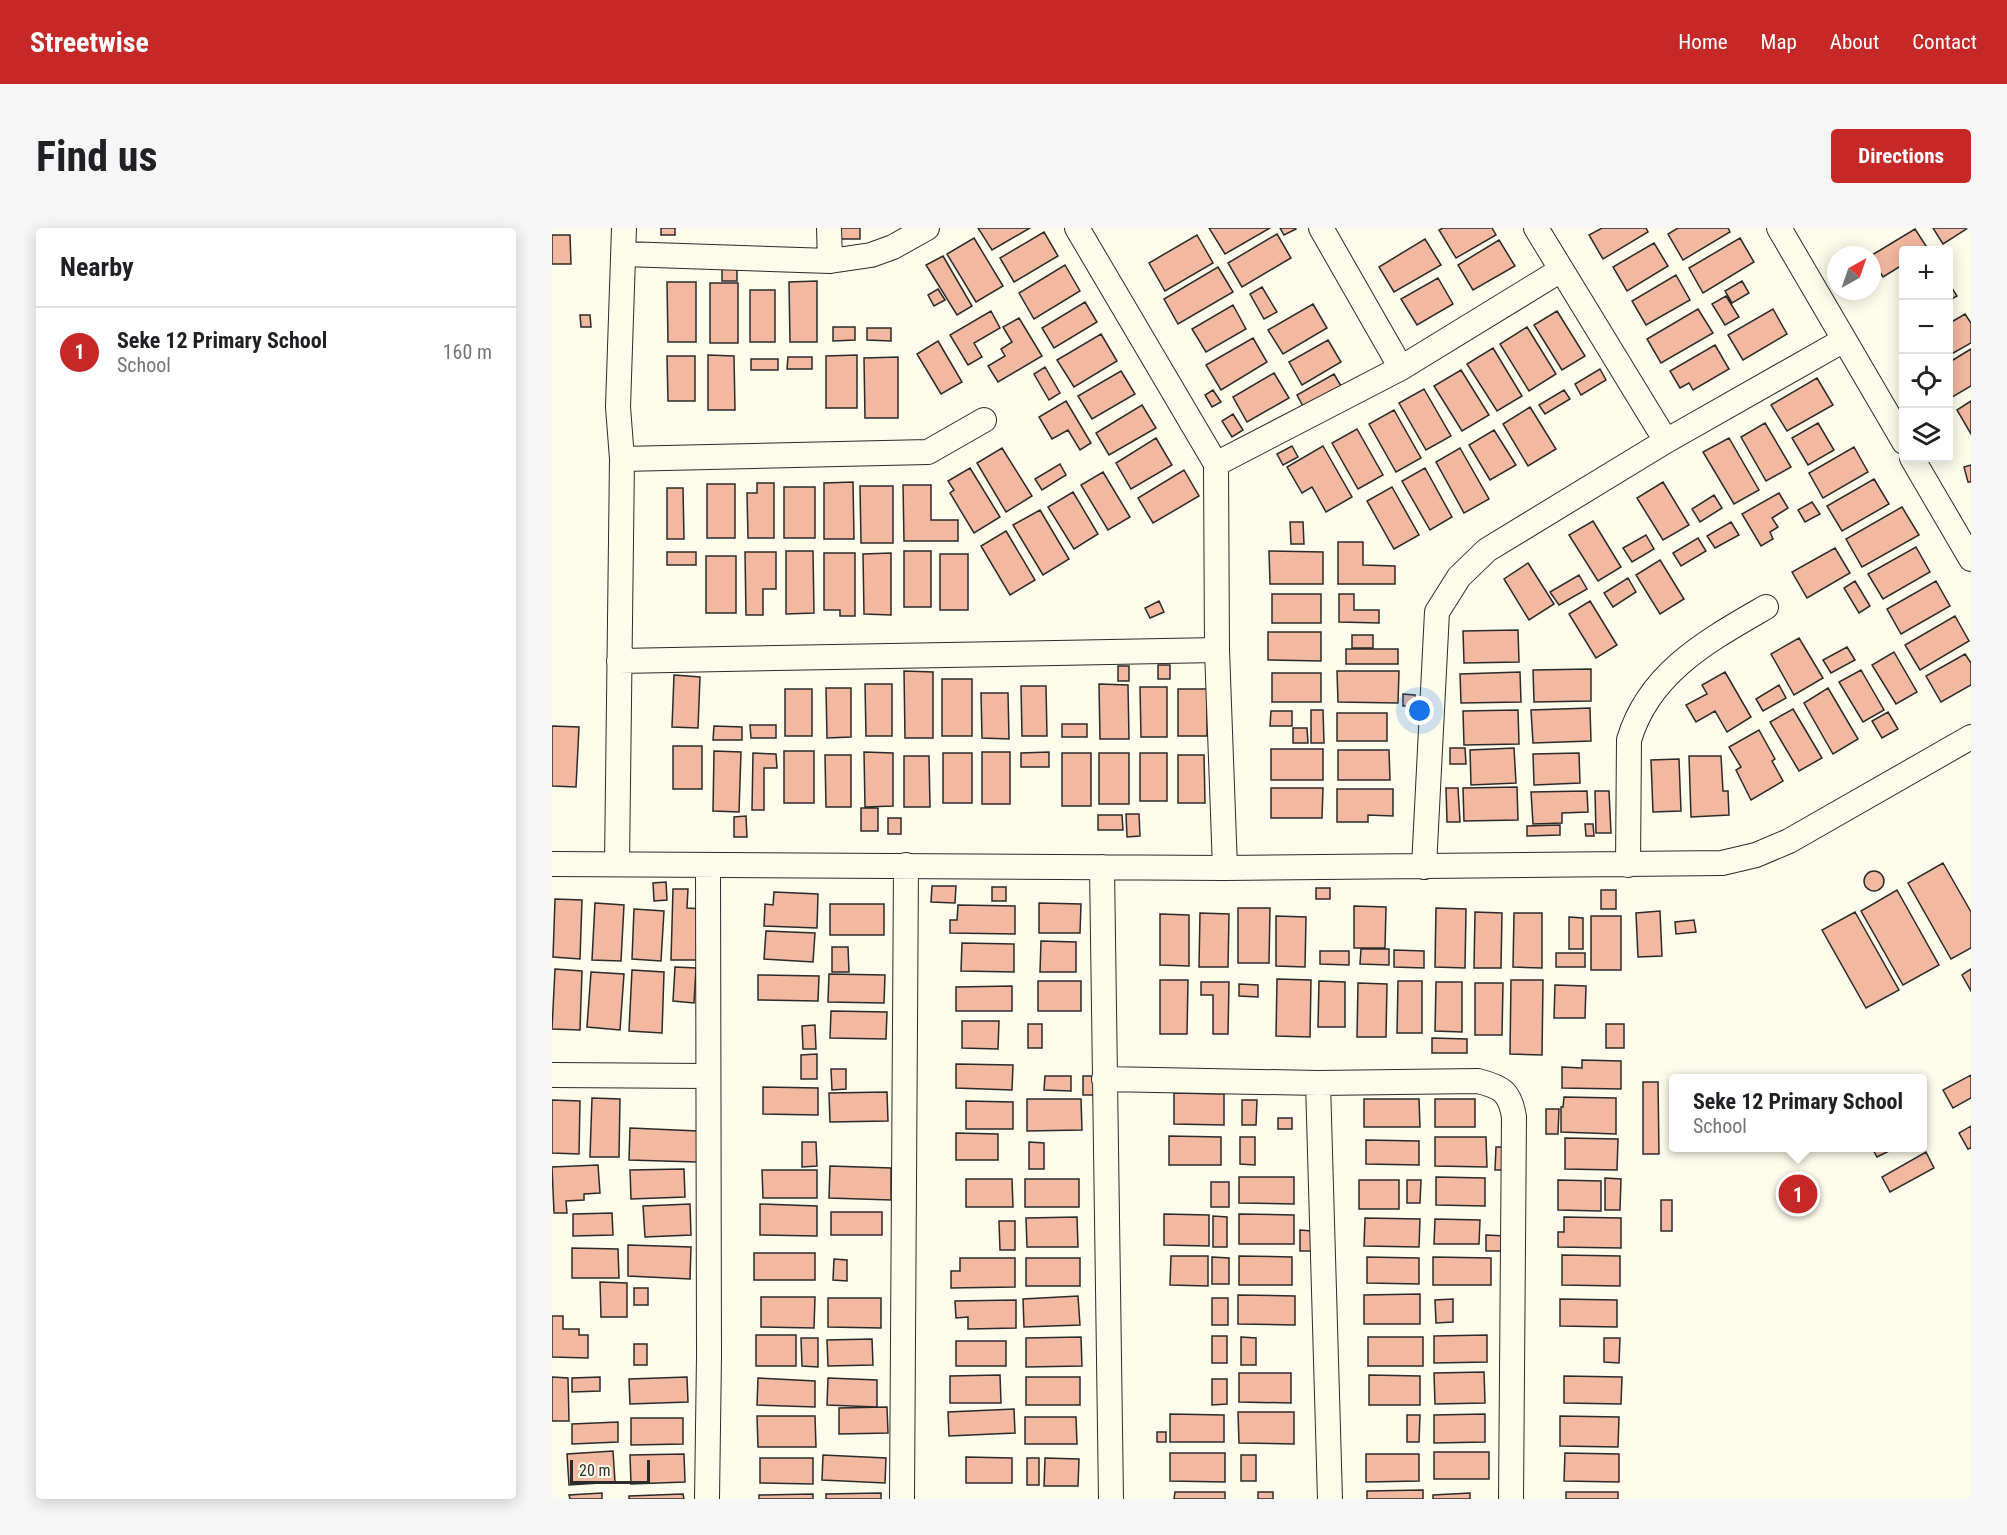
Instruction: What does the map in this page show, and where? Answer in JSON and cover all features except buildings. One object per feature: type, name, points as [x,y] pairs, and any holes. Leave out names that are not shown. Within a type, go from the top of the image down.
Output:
[{"type":"street","points":[[617,864],[622,459],[618,407],[624,228]]},
{"type":"street","points":[[829,228],[830,261]]},
{"type":"street","points":[[624,254],[830,261],[871,255],[893,247],[927,228]]},
{"type":"street","points":[[1077,228],[1216,464],[1217,650],[1225,868]]},
{"type":"street","points":[[1321,228],[1401,368]]},
{"type":"street","points":[[1536,228],[1666,441]]},
{"type":"street","points":[[1779,228],[1899,434]]},
{"type":"street","points":[[1216,464],[1401,368],[1561,270]]},
{"type":"street","points":[[1424,867],[1437,612],[1459,577],[1487,550],[1666,441],[1844,340]]},
{"type":"street","points":[[622,459],[928,452],[984,420]]},
{"type":"street","points":[[1914,462],[1970,556]]},
{"type":"street","points":[[1628,865],[1629,740],[1634,724],[1660,684],[1676,666],[1707,641],[1766,607]]},
{"type":"street","points":[[619,661],[1217,650]]},
{"type":"street","points":[[552,864],[1225,868],[1722,863],[1756,855],[1789,841],[1971,737]]},
{"type":"street","points":[[902,1499],[906,865]]},
{"type":"street","points":[[707,1499],[708,866]]},
{"type":"street","points":[[1102,867],[1111,1499]]},
{"type":"street","points":[[552,1075],[708,1076]]},
{"type":"street","points":[[1104,1079],[1318,1083],[1478,1082],[1495,1085],[1506,1093],[1511,1101],[1514,1117],[1511,1499]]},
{"type":"street","points":[[1318,1083],[1330,1499]]},
{"type":"place","name":"Seke 12 Primary School","points":[[1798,1194]]}]
